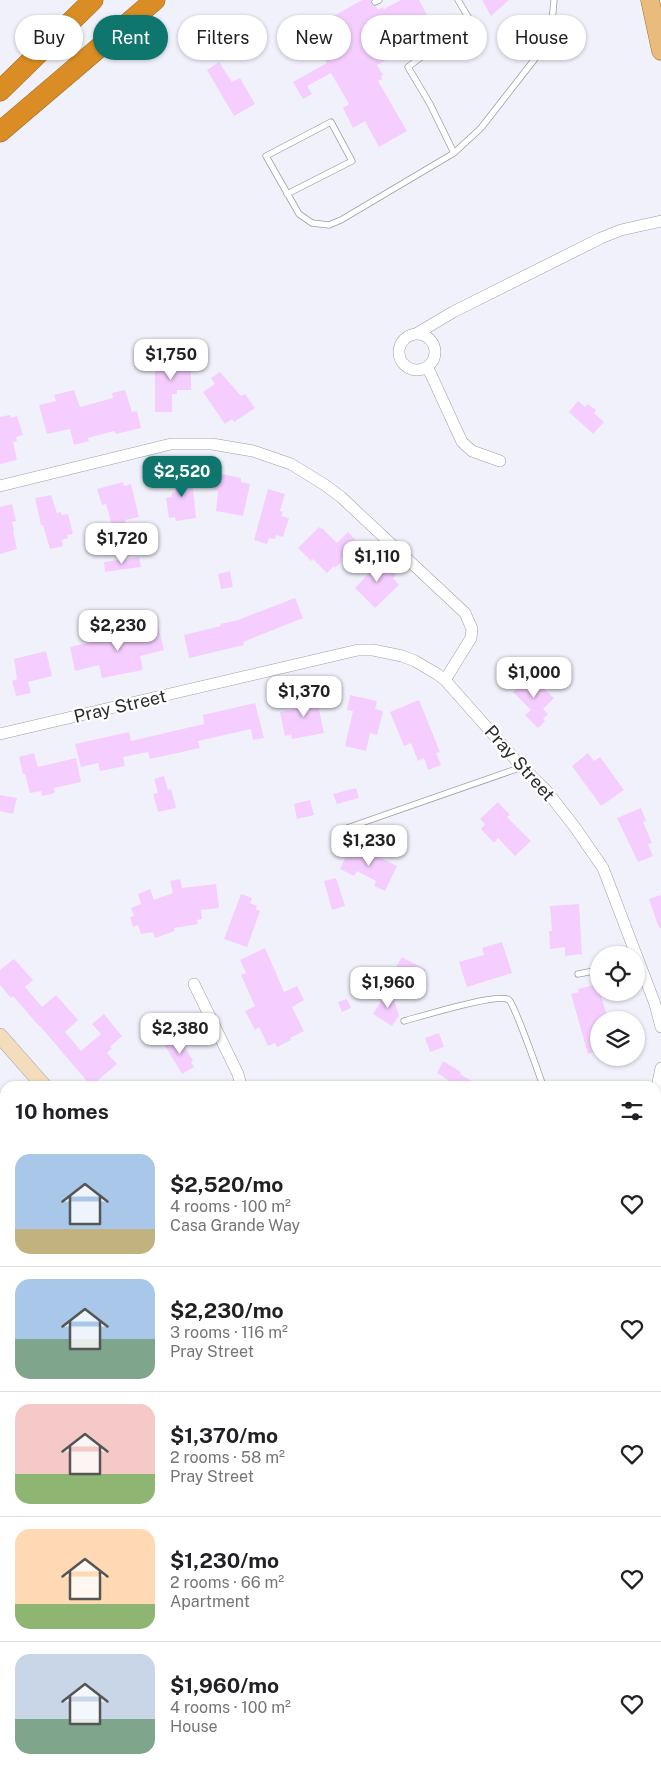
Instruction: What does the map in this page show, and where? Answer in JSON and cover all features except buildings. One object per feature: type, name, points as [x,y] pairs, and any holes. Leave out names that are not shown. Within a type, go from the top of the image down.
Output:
[{"type":"highway","points":[[0,91],[93,0]]},
{"type":"highway","points":[[0,132],[155,0]]},
{"type":"main road","points":[[650,0],[661,51]]},
{"type":"street","points":[[416,334],[427,337],[435,346],[435,358],[428,368],[416,371],[410,370],[401,362],[399,356],[401,344],[410,336],[453,312],[601,238],[621,230],[661,221]]},
{"type":"street","points":[[428,368],[462,442],[472,451],[500,461]]},
{"type":"street","points":[[0,486],[171,444],[192,443],[233,446],[253,450],[291,464],[341,497],[465,613],[472,629],[471,638],[445,680]]},
{"type":"street","name":"Pray Street","points":[[0,734],[358,650],[373,650],[402,656],[429,668],[445,680],[522,767],[545,789],[603,868],[633,946]]},
{"type":"street","name":"Pray Street","points":[[645,977],[661,1027]]},
{"type":"street","points":[[194,984],[238,1074],[239,1081]]},
{"type":"street","points":[[0,1036],[40,1081]]},
{"type":"street","points":[[658,1081],[661,1068]]},
{"type":"lane","points":[[454,153],[430,104],[408,67],[470,20],[458,0]]},
{"type":"lane","points":[[287,194],[352,161],[332,122],[266,156],[287,194],[299,214],[312,222],[329,224],[341,220],[454,153],[481,128],[541,51],[552,22],[554,0]]},
{"type":"lane","points":[[347,828],[522,767]]},
{"type":"lane","points":[[578,974],[590,972]]},
{"type":"lane","points":[[404,1021],[488,999],[503,998],[510,1001],[541,1081]]}]
